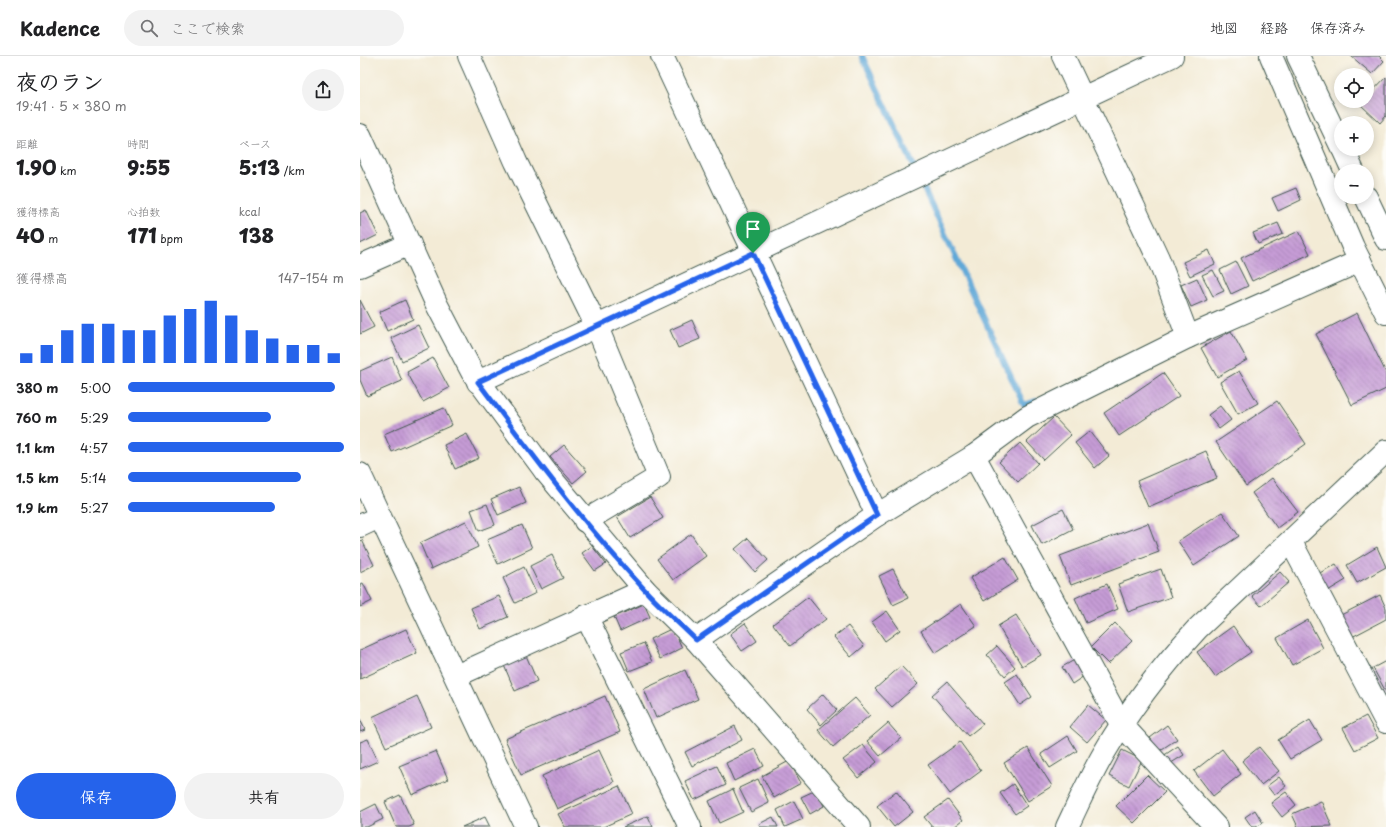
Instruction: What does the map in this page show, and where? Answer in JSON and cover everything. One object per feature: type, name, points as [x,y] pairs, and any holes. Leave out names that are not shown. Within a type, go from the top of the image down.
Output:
[{"type":"street","points":[[469,56],[516,162],[597,327],[659,477],[585,521]]},
{"type":"street","points":[[662,56],[877,515]]},
{"type":"street","points":[[1063,56],[1158,258],[1188,337]]},
{"type":"street","points":[[478,382],[1172,56]]},
{"type":"street","points":[[1271,56],[1360,261],[1386,313]]},
{"type":"street","points":[[1298,56],[1334,131]]},
{"type":"street","points":[[360,135],[437,305],[478,382],[585,521],[645,590],[696,640],[859,827]]},
{"type":"street","points":[[1369,204],[1386,239]]},
{"type":"street","points":[[360,266],[410,244]]},
{"type":"street","points":[[696,640],[877,515],[974,456],[1027,417],[1188,337],[1360,261]]},
{"type":"street","points":[[1066,827],[1103,754],[1121,724],[1177,651],[1198,629],[1386,451]]},
{"type":"street","points":[[974,456],[1121,724],[1216,827]]},
{"type":"street","points":[[360,474],[370,522],[456,676],[526,827]]},
{"type":"street","points":[[1291,542],[1386,722]]},
{"type":"street","points":[[456,676],[645,590]]},
{"type":"street","points":[[586,616],[690,827]]},
{"type":"building","points":[[1351,56],[1379,56],[1384,61],[1374,72],[1374,68],[1365,68]]},
{"type":"building","points":[[1386,77],[1386,116],[1380,123],[1364,108],[1374,108],[1374,90]]},
{"type":"building","points":[[1296,188],[1301,200],[1278,211],[1272,198]]},
{"type":"building","points":[[366,210],[378,235],[360,244],[360,213]]},
{"type":"building","points":[[1278,223],[1283,234],[1258,244],[1253,233]]},
{"type":"building","points":[[1299,231],[1310,254],[1252,281],[1241,258]]},
{"type":"building","points":[[1209,250],[1215,264],[1190,276],[1183,262]]},
{"type":"building","points":[[1236,262],[1248,286],[1231,294],[1220,270]]},
{"type":"building","points":[[1213,270],[1224,291],[1213,296],[1202,275]]},
{"type":"building","points":[[1197,278],[1207,300],[1191,307],[1181,285]]},
{"type":"building","points":[[360,300],[374,327],[360,334]]},
{"type":"building","points":[[405,300],[413,319],[387,331],[379,312]]},
{"type":"building","points":[[1357,313],[1386,373],[1386,389],[1352,405],[1316,334]]},
{"type":"building","points":[[692,320],[700,339],[678,348],[670,330]]},
{"type":"building","points":[[418,325],[429,348],[402,361],[391,338]]},
{"type":"building","points":[[1231,331],[1247,360],[1217,377],[1201,348]]},
{"type":"building","points":[[392,357],[402,381],[367,396],[360,380],[360,371]]},
{"type":"building","points":[[433,358],[449,388],[423,402],[407,372]]},
{"type":"building","points":[[1239,371],[1258,403],[1238,414],[1220,382]]},
{"type":"building","points":[[1163,373],[1179,396],[1119,436],[1104,413]]},
{"type":"building","points":[[1277,401],[1306,444],[1246,486],[1216,442]]},
{"type":"building","points":[[1220,406],[1231,420],[1219,429],[1208,415]]},
{"type":"building","points":[[444,408],[452,425],[392,452],[384,434]]},
{"type":"building","points":[[1054,417],[1071,435],[1044,460],[1027,442]]},
{"type":"building","points":[[1090,431],[1109,456],[1095,468],[1075,443]]},
{"type":"building","points":[[467,434],[479,458],[455,469],[444,445]]},
{"type":"building","points":[[1020,443],[1038,463],[1018,482],[999,462]]},
{"type":"building","points":[[564,445],[587,471],[573,483],[550,457]]},
{"type":"building","points":[[1206,451],[1217,478],[1148,507],[1137,481]]},
{"type":"building","points":[[1272,478],[1298,512],[1277,528],[1252,493]]},
{"type":"building","points":[[519,487],[526,503],[498,515],[491,499]]},
{"type":"building","points":[[650,497],[663,518],[630,538],[617,517]]},
{"type":"building","points":[[487,504],[495,525],[479,531],[471,510]]},
{"type":"building","points":[[1063,509],[1073,529],[1042,545],[1032,525]]},
{"type":"building","points":[[1222,512],[1239,536],[1194,566],[1178,541]]},
{"type":"building","points":[[466,521],[478,547],[431,569],[420,543]]},
{"type":"building","points":[[1148,523],[1159,552],[1071,585],[1060,556]]},
{"type":"building","points":[[522,525],[532,548],[498,564],[487,540]]},
{"type":"building","points":[[691,534],[706,556],[673,580],[657,559]]},
{"type":"building","points":[[748,538],[768,560],[755,572],[735,549]]},
{"type":"building","points":[[362,540],[374,565],[360,572],[360,541]]},
{"type":"building","points":[[592,546],[606,564],[595,571],[582,553]]},
{"type":"building","points":[[1377,547],[1386,567],[1357,583],[1347,565]]},
{"type":"building","points":[[552,555],[563,578],[541,589],[530,566]]},
{"type":"building","points":[[1005,557],[1018,580],[984,601],[970,578]]},
{"type":"building","points":[[1336,564],[1346,580],[1326,592],[1316,575]]},
{"type":"building","points":[[524,567],[536,593],[515,603],[503,578]]},
{"type":"building","points":[[893,569],[908,598],[893,605],[879,576]]},
{"type":"building","points":[[1161,569],[1171,597],[1128,612],[1118,584]]},
{"type":"building","points":[[1280,572],[1289,582],[1261,606],[1252,596]]},
{"type":"building","points":[[363,583],[372,601],[360,607],[360,584]]},
{"type":"building","points":[[1107,584],[1118,609],[1086,623],[1075,598]]},
{"type":"building","points":[[1380,595],[1386,608],[1386,619],[1350,638],[1339,616]]},
{"type":"building","points":[[499,596],[508,617],[480,629],[471,608]]},
{"type":"building","points":[[808,597],[826,619],[790,646],[773,624]]},
{"type":"building","points":[[644,604],[650,617],[620,631],[614,617]]},
{"type":"building","points":[[961,604],[976,626],[935,653],[921,631]]},
{"type":"building","points":[[887,611],[900,630],[885,641],[872,622]]},
{"type":"building","points":[[1016,615],[1041,655],[1022,666],[998,626]]},
{"type":"building","points":[[1308,620],[1323,648],[1292,665],[1277,638]]},
{"type":"building","points":[[745,623],[757,641],[742,651],[730,634]]},
{"type":"building","points":[[1115,623],[1132,641],[1108,664],[1091,647]]},
{"type":"building","points":[[848,626],[864,646],[851,657],[834,637]]},
{"type":"building","points":[[1233,626],[1251,652],[1215,677],[1197,652]]},
{"type":"building","points":[[673,628],[682,648],[660,659],[650,639]]},
{"type":"building","points":[[406,629],[417,653],[360,679],[360,650]]},
{"type":"building","points":[[644,643],[652,662],[629,671],[621,652]]},
{"type":"building","points":[[997,646],[1015,667],[1005,676],[987,655]]},
{"type":"building","points":[[525,653],[537,681],[515,691],[503,663]]},
{"type":"building","points":[[1078,658],[1087,674],[1072,684],[1062,667]]},
{"type":"building","points":[[1386,661],[1386,692],[1373,668]]},
{"type":"building","points":[[901,666],[918,684],[892,707],[875,689]]},
{"type":"building","points":[[685,670],[698,699],[656,718],[644,689]]},
{"type":"building","points":[[1017,674],[1032,697],[1020,705],[1005,682]]},
{"type":"building","points":[[947,682],[983,724],[968,736],[932,695]]},
{"type":"building","points":[[823,694],[837,710],[821,725],[807,709]]},
{"type":"building","points":[[417,696],[431,727],[386,747],[372,717]]},
{"type":"building","points":[[605,696],[620,732],[521,775],[505,739]]},
{"type":"building","points":[[855,698],[870,715],[833,747],[818,730]]},
{"type":"building","points":[[1088,705],[1106,720],[1087,742],[1070,727]]},
{"type":"building","points":[[1366,716],[1378,738],[1355,750],[1343,728]]},
{"type":"building","points":[[360,719],[365,730],[360,732]]},
{"type":"building","points":[[1310,720],[1322,740],[1290,759],[1278,740]]},
{"type":"building","points":[[888,723],[901,738],[880,756],[867,741]]},
{"type":"building","points":[[1167,725],[1177,739],[1159,751],[1150,738]]},
{"type":"building","points":[[735,726],[742,740],[692,766],[685,752]]},
{"type":"building","points":[[1068,736],[1077,751],[1050,768],[1041,754]]},
{"type":"building","points":[[368,739],[378,761],[360,769],[360,742]]},
{"type":"building","points":[[960,742],[981,771],[950,794],[928,765]]},
{"type":"building","points":[[863,745],[877,762],[858,778],[843,760]]},
{"type":"building","points":[[1178,746],[1184,755],[1168,765],[1163,756]]},
{"type":"building","points":[[1259,747],[1279,771],[1261,785],[1242,761]]},
{"type":"building","points":[[1028,748],[1052,786],[1028,801],[1004,763]]},
{"type":"building","points":[[755,749],[764,766],[734,781],[726,763]]},
{"type":"building","points":[[1222,749],[1241,774],[1213,796],[1194,771]]},
{"type":"building","points":[[599,750],[614,782],[557,809],[542,776]]},
{"type":"building","points":[[1122,750],[1142,760],[1129,786],[1109,776]]},
{"type":"building","points":[[436,751],[448,779],[412,795],[399,766]]},
{"type":"building","points":[[789,761],[801,783],[774,798],[762,776]]},
{"type":"building","points":[[717,766],[726,785],[694,800],[685,781]]},
{"type":"building","points":[[1147,775],[1165,792],[1134,823],[1116,806]]},
{"type":"building","points":[[1279,777],[1286,786],[1274,795],[1267,786]]},
{"type":"building","points":[[758,779],[769,803],[751,812],[739,788]]},
{"type":"building","points":[[1013,784],[1027,806],[1015,814],[1000,793]]},
{"type":"building","points":[[619,786],[632,814],[603,827],[565,827],[558,814]]},
{"type":"building","points":[[733,789],[743,812],[719,823],[709,801]]},
{"type":"building","points":[[816,790],[824,806],[810,814],[801,797]]},
{"type":"building","points":[[896,791],[913,812],[894,827],[877,806]]},
{"type":"building","points":[[1286,792],[1296,805],[1282,817],[1271,803]]},
{"type":"building","points":[[400,795],[414,825],[409,827],[396,827],[385,802]]},
{"type":"building","points":[[948,800],[963,820],[954,827],[932,827],[924,817]]},
{"type":"building","points":[[794,801],[803,819],[785,827],[777,810]]},
{"type":"building","points":[[1321,801],[1332,826],[1298,827],[1292,814]]},
{"type":"building","points":[[376,804],[383,819],[367,827],[360,827],[360,812]]},
{"type":"building","points":[[1255,810],[1263,823],[1256,827],[1252,827],[1245,817]]},
{"type":"building","points":[[648,816],[653,827],[623,827]]},
{"type":"building","points":[[485,817],[490,827],[462,827]]},
{"type":"building","points":[[773,817],[778,827],[760,827],[759,824]]},
{"type":"waterway","points":[[862,56],[916,171]]},
{"type":"waterway","points":[[919,178],[1024,405],[1036,401]]},
{"type":"waterway","points":[[1323,266],[1336,259]]},
{"type":"route","points":[[753,253],[877,515],[696,640],[645,590],[585,521],[536,460],[478,382],[753,253]]}]
